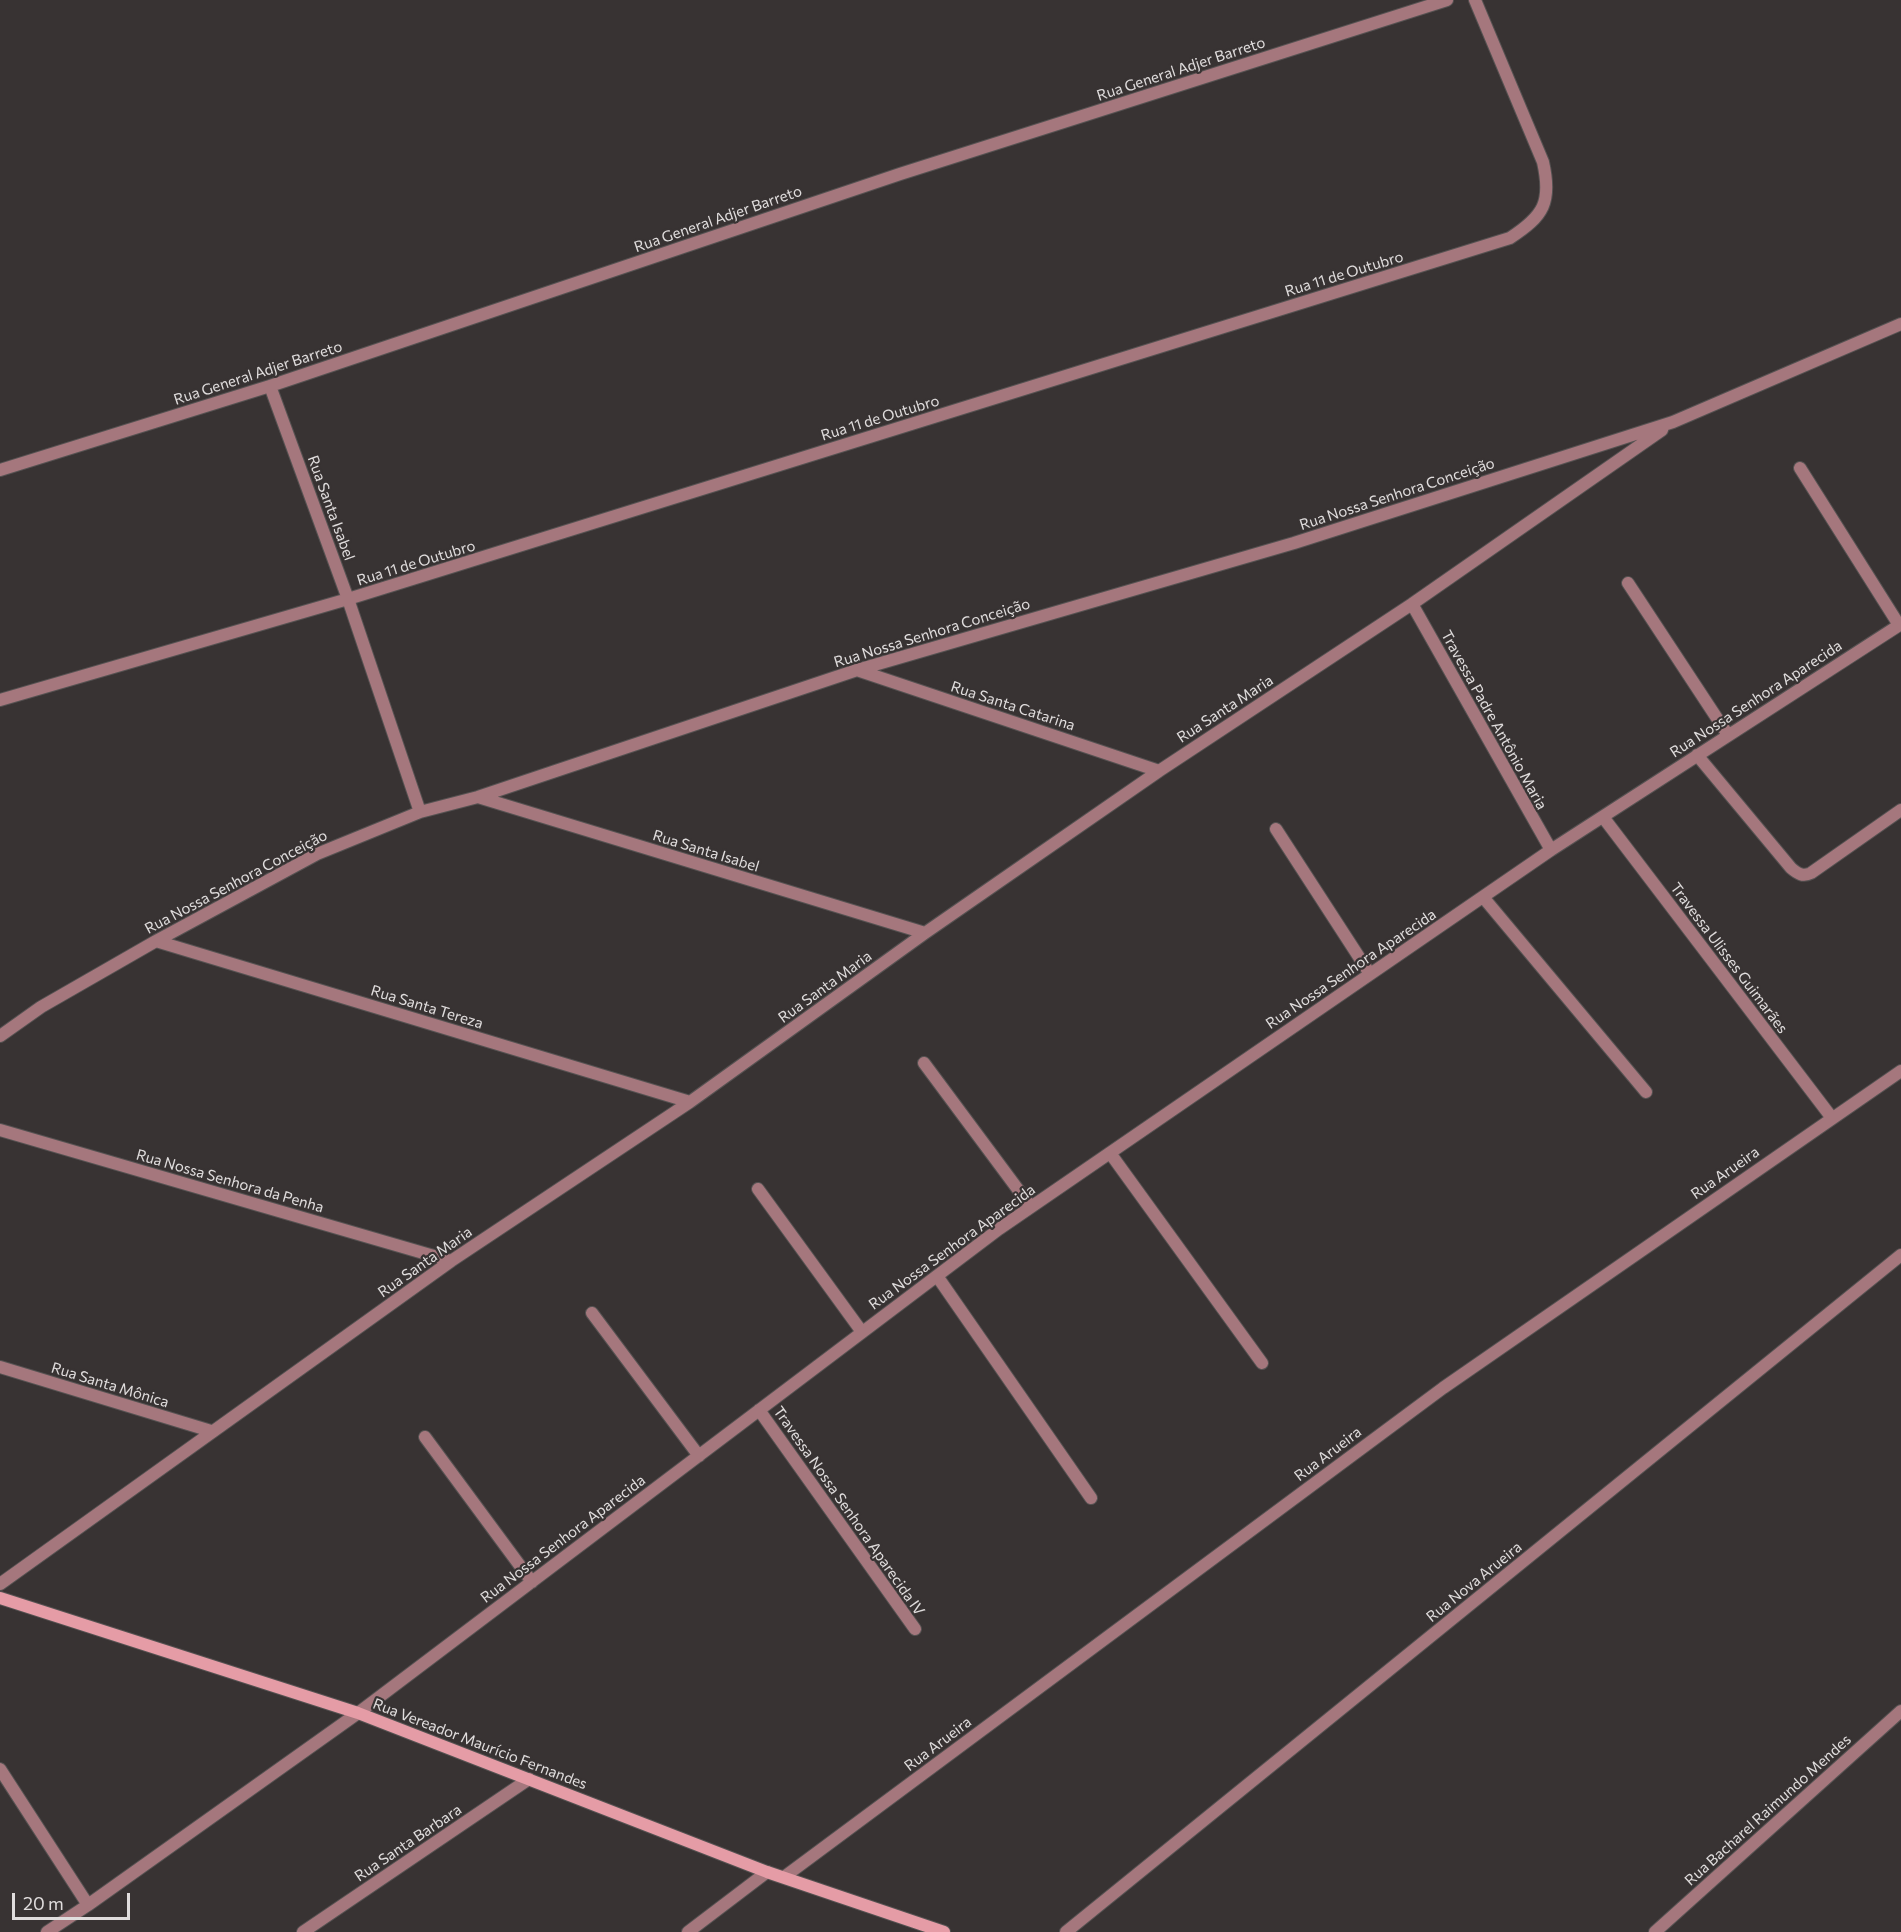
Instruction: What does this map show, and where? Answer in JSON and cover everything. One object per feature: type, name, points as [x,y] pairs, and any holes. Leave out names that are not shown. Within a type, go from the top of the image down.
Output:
[{"type":"street","name":"Rua General Adjer Barreto","points":[[0,470],[270,386],[900,174],[1447,0]]},
{"type":"street","name":"Rua 11 de Outubro","points":[[0,700],[348,600],[1510,238],[1529,226],[1544,207],[1548,185],[1543,162],[1475,0]]},
{"type":"street","name":"Rua Nossa Senhora Conceição","points":[[0,1036],[41,1007],[156,941],[317,854],[420,812],[478,797],[857,670],[1294,543],[1673,422],[1901,324]]},
{"type":"street","name":"Rua Santa Isabel","points":[[270,386],[348,600],[420,812]]},
{"type":"street","name":"Rua Santa Maria","points":[[0,1584],[451,1261],[690,1102],[925,933],[1159,771],[1412,604],[1673,422]]},
{"type":"street","points":[[1800,468],[1900,625]]},
{"type":"street","points":[[1628,583],[1728,735]]},
{"type":"street","name":"Travessa Padre Antônio Maria","points":[[1412,604],[1551,850]]},
{"type":"street","name":"Rua Nossa Senhora Aparecida","points":[[47,1932],[358,1713],[1031,1207],[1551,850],[1900,625]]},
{"type":"street","name":"Rua Santa Catarina","points":[[857,670],[1159,771]]},
{"type":"street","points":[[1697,755],[1798,874],[1806,876],[1811,873],[1901,810]]},
{"type":"street","name":"Rua Santa Isabel","points":[[478,797],[925,933]]},
{"type":"street","name":"Travessa Ulisses Guimarães","points":[[1603,817],[1832,1118]]},
{"type":"street","points":[[1276,829],[1370,974]]},
{"type":"street","points":[[1483,897],[1646,1092]]},
{"type":"street","name":"Rua Santa Tereza","points":[[156,941],[690,1102]]},
{"type":"street","points":[[924,1064],[1031,1207]]},
{"type":"street","name":"Rua Arueira","points":[[784,1876],[1443,1388],[1901,1071]]},
{"type":"street","name":"Rua Nossa Senhora da Penha","points":[[0,1130],[451,1261]]},
{"type":"street","points":[[1110,1153],[1262,1363]]},
{"type":"street","points":[[758,1189],[862,1332]]},
{"type":"street","name":"Rua Nova Arueira","points":[[1065,1932],[1901,1255]]},
{"type":"street","points":[[937,1276],[1091,1498]]},
{"type":"street","points":[[592,1313],[699,1456]]},
{"type":"street","name":"Rua Santa Mônica","points":[[0,1367],[211,1431]]},
{"type":"street","name":"Travessa Nossa Senhora Aparecida IV","points":[[759,1410],[915,1629]]},
{"type":"street","points":[[425,1437],[532,1582]]},
{"type":"street","name":"Rua Vereador Maurício Fernandes","points":[[0,1598],[358,1713],[767,1872],[944,1932]]},
{"type":"street","name":"Rua Bacharel Raimundo Mendes","points":[[1655,1932],[1901,1711]]},
{"type":"street","points":[[0,1769],[88,1905]]},
{"type":"street","name":"Rua Santa Barbara","points":[[303,1932],[529,1779]]},
{"type":"street","points":[[688,1932],[767,1872]]}]
